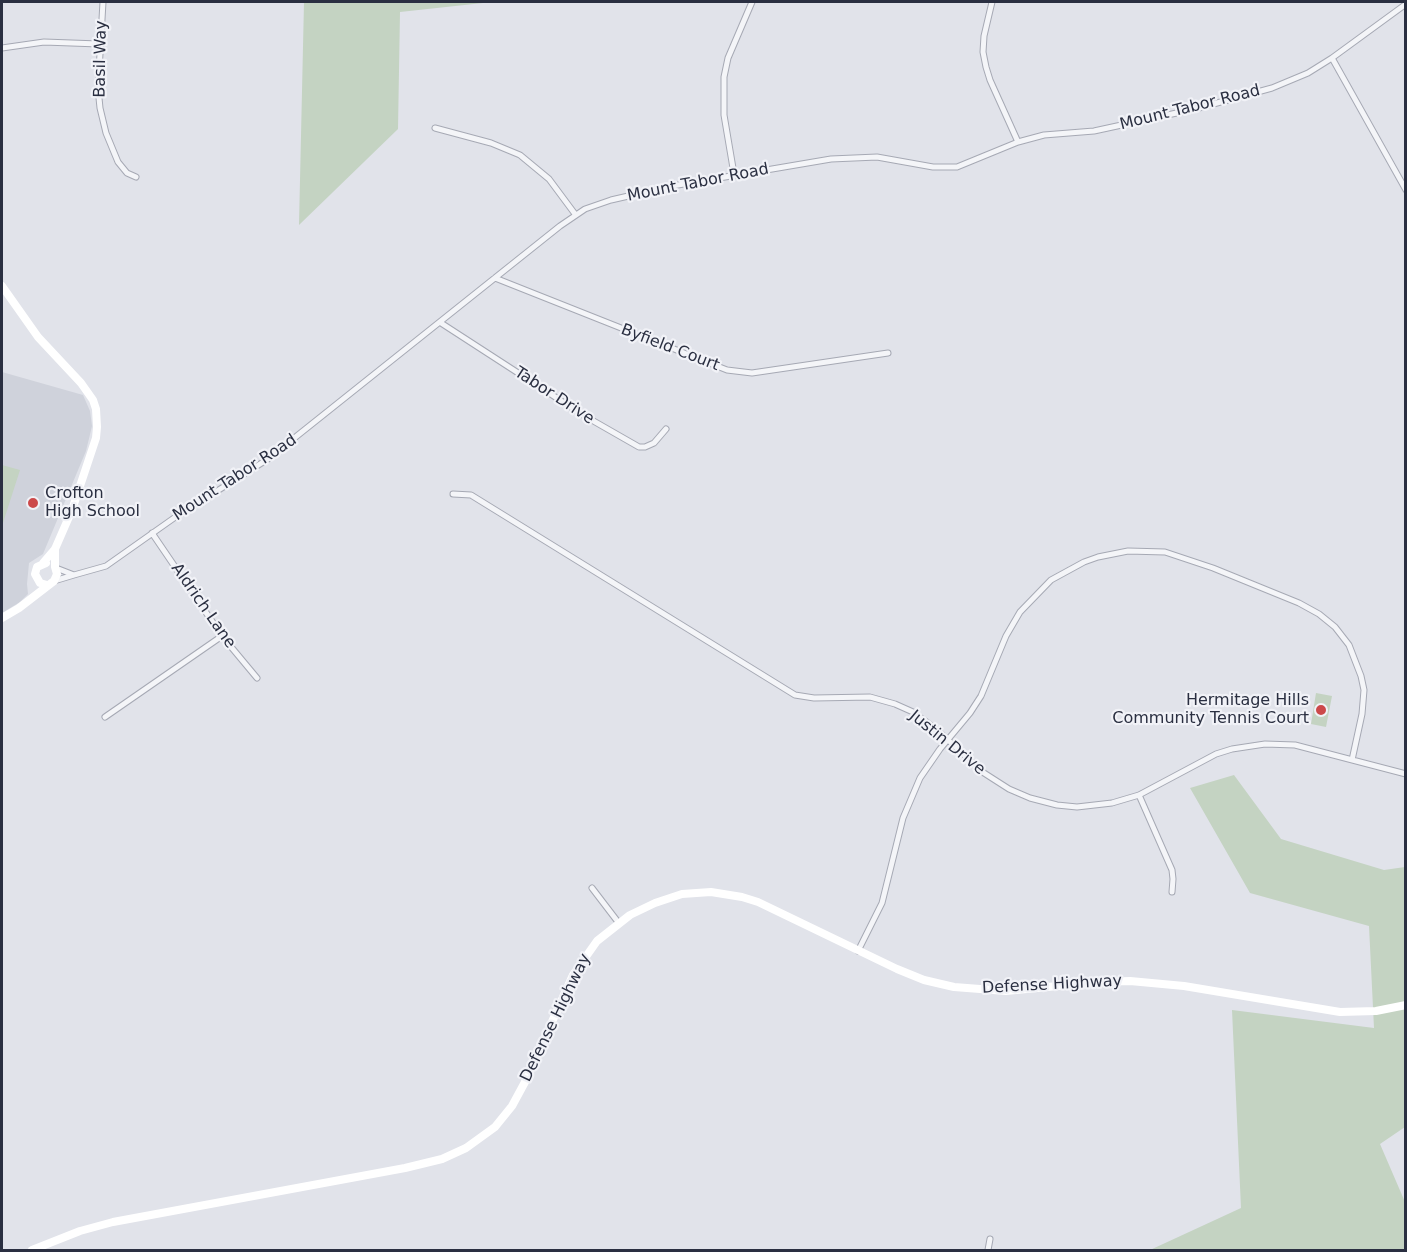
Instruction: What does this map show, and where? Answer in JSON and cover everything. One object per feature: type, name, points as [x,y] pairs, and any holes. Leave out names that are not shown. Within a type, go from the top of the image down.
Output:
[{"type":"main road","points":[[2,286],[38,337],[81,383],[93,400],[96,409],[97,427],[92,452],[72,510],[55,549],[37,567],[28,600]]},
{"type":"main road","points":[[2,618],[51,583],[57,574],[55,549]]},
{"type":"main road","points":[[42,563],[49,563],[55,568]]},
{"type":"main road","points":[[35,577],[40,583],[51,583]]},
{"type":"main road","name":"Defense Highway","points":[[32,1251],[80,1231],[113,1222],[405,1168],[442,1159],[466,1148],[495,1127],[512,1106],[581,961],[597,941],[618,922],[642,908],[667,898],[695,892],[726,893],[773,908],[910,975],[938,984],[1006,991],[1130,981],[1184,986],[1340,1012],[1376,1011],[1406,1005]]},
{"type":"street","name":"Basil Way","points":[[103,2],[98,88],[103,122],[118,162],[127,173],[136,177]]},
{"type":"street","points":[[734,174],[724,115],[724,77],[728,58],[752,2]]},
{"type":"street","points":[[992,2],[984,36],[983,52],[990,80],[1018,142]]},
{"type":"street","name":"Mount Tabor Road","points":[[51,583],[106,566],[152,533],[291,443],[575,214],[611,200],[672,186],[831,159],[863,157],[948,168],[968,164],[1018,142],[1044,135],[1094,131],[1195,110],[1290,81],[1332,58],[1406,4]]},
{"type":"street","points":[[2,48],[45,42],[99,44]]},
{"type":"street","points":[[1332,58],[1406,190]]},
{"type":"street","points":[[435,128],[490,143],[520,155],[549,179],[575,214]]},
{"type":"street","name":"Byfield Court","points":[[495,278],[727,370],[752,372],[888,353]]},
{"type":"street","name":"Tabor Drive","points":[[441,323],[583,415],[639,447],[654,443],[666,429]]},
{"type":"street","name":"Justin Drive","points":[[453,494],[471,495],[795,695],[814,698],[858,696],[883,700],[913,712],[990,777],[1030,798],[1077,807],[1112,803],[1139,795],[1216,754],[1265,744],[1295,746],[1406,774]]},
{"type":"street","name":"Aldrich Lane","points":[[152,533],[222,636],[257,678]]},
{"type":"street","points":[[858,951],[882,903],[888,886],[897,836],[920,778],[981,696],[1006,636],[1020,612],[1040,589],[1063,572],[1098,557],[1128,551],[1154,551],[1190,559],[1299,603],[1319,614],[1335,627],[1353,654],[1361,676],[1364,690],[1362,714],[1352,760]]},
{"type":"street","points":[[55,568],[74,575]]},
{"type":"street","points":[[105,717],[222,636]]},
{"type":"street","points":[[1139,795],[1172,870],[1172,892]]},
{"type":"street","points":[[592,888],[618,922]]},
{"type":"street","points":[[988,1251],[990,1239]]},
{"type":"shaded area","name":"Crofton High School","points":[[2,372],[83,395],[90,411],[92,426],[86,451],[43,554],[29,563],[28,594],[2,613]]},
{"type":"green space","points":[[304,2],[484,2],[400,12],[398,129],[299,225]]},
{"type":"green space","points":[[2,465],[20,470],[2,526]]},
{"type":"green space","name":"Hermitage Hills Community Tennis Court","points":[[1316,693],[1332,696],[1326,727],[1311,724]]},
{"type":"green space","points":[[1234,775],[1281,839],[1384,870],[1405,867],[1405,1127],[1380,1144],[1405,1202],[1405,1250],[1150,1250],[1241,1208],[1232,1010],[1374,1028],[1369,926],[1250,893],[1190,788]]},
{"type":"place","name":"Crofton High School","points":[[33,503]]},
{"type":"place","name":"Hermitage Hills Community Tennis Court","points":[[1321,710]]}]
